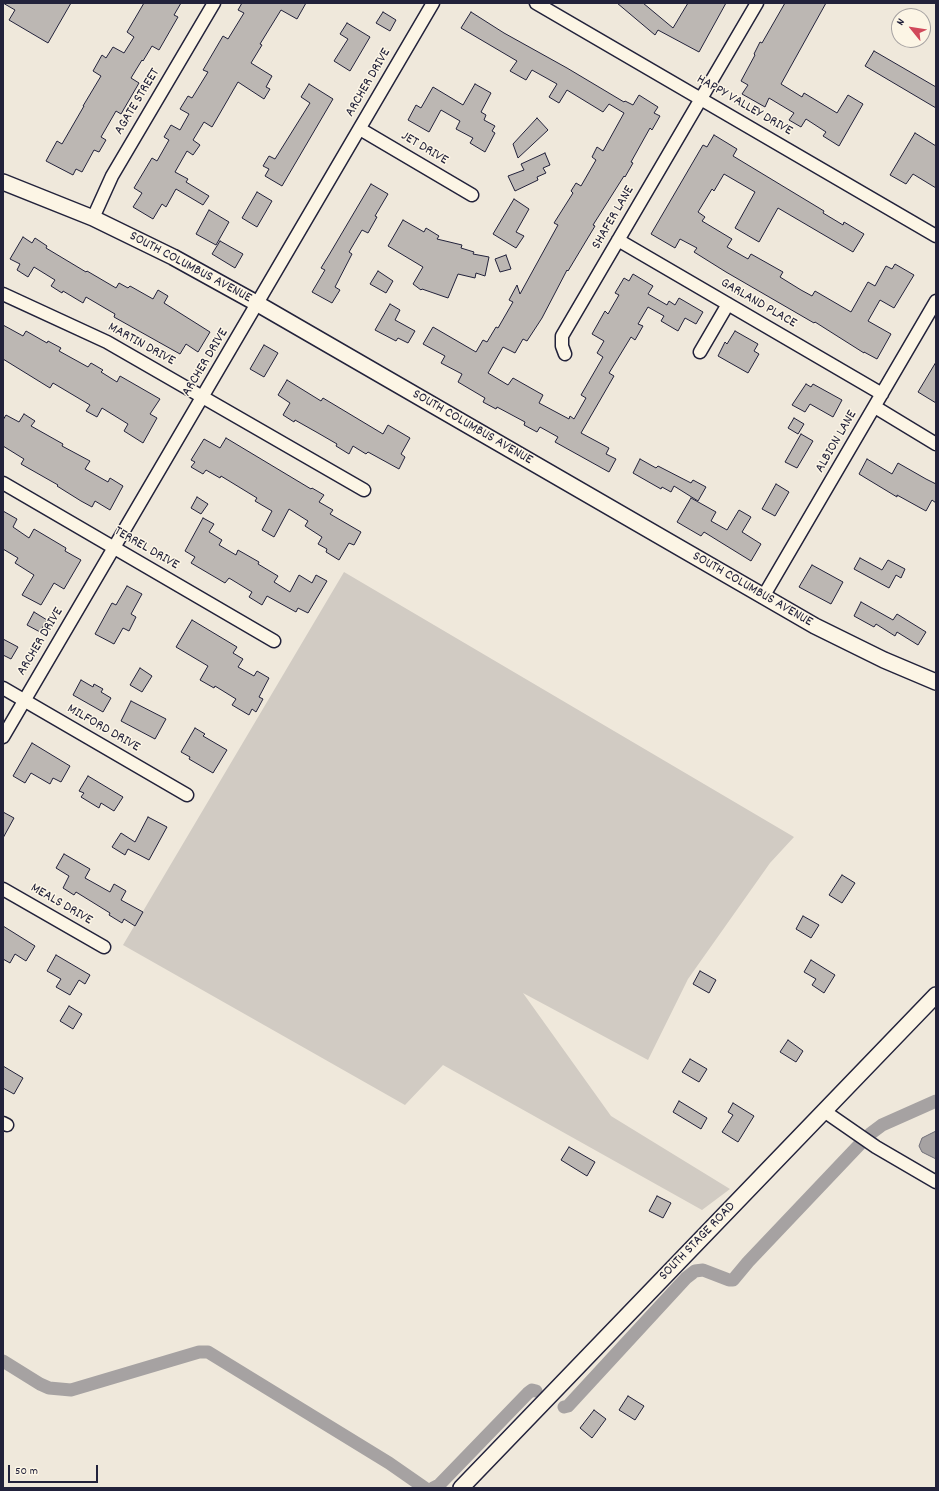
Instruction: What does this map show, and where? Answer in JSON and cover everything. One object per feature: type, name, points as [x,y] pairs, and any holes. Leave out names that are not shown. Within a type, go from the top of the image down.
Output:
[{"type":"main road","name":"SOUTH COLUMBUS AVENUE","points":[[3,182],[93,218],[173,257],[258,304],[763,597],[826,632],[936,682]]},
{"type":"main road","name":"SOUTH STAGE ROAD","points":[[461,1488],[936,995]]},
{"type":"street","name":"AGATE STREET","points":[[93,218],[112,176],[214,3]]},
{"type":"street","name":"ARCHER DRIVE","points":[[3,737],[433,3]]},
{"type":"street","name":"HAPPY VALLEY DRIVE","points":[[536,3],[936,236]]},
{"type":"street","name":"SHAFER LANE","points":[[565,354],[562,346],[562,336],[757,3]]},
{"type":"street","name":"JET DRIVE","points":[[360,129],[472,195]]},
{"type":"street","name":"GARLAND PLACE","points":[[618,240],[882,394]]},
{"type":"street","name":"MARTIN DRIVE","points":[[3,294],[107,342],[364,490]]},
{"type":"street","name":"ALBION LANE","points":[[763,597],[936,301]]},
{"type":"street","points":[[700,352],[728,304]]},
{"type":"street","points":[[875,407],[936,444]]},
{"type":"street","name":"TERREL DRIVE","points":[[3,483],[274,641]]},
{"type":"street","name":"MILFORD DRIVE","points":[[3,688],[187,795]]},
{"type":"street","name":"MEALS DRIVE","points":[[3,889],[104,947]]},
{"type":"street","points":[[824,1111],[876,1147],[936,1182]]},
{"type":"shaded area","points":[[344,572],[794,837],[770,863],[688,979],[648,1060],[523,993],[611,1116],[730,1189],[702,1210],[443,1065],[405,1105],[123,945]]},
{"type":"shaded area","points":[[936,1131],[936,1159],[922,1152],[919,1146],[922,1138]]},
{"type":"building","points":[[3,3],[71,3],[48,43],[9,20],[15,10]]},
{"type":"building","points":[[144,3],[181,3],[174,15],[178,17],[159,50],[152,46],[131,78],[139,83],[121,114],[116,111],[101,137],[106,140],[99,152],[94,150],[82,172],[76,169],[73,175],[46,161],[57,141],[62,144],[101,76],[93,71],[102,55],[106,58],[113,47],[124,53],[134,37],[127,32]]},
{"type":"building","points":[[242,3],[306,3],[297,19],[281,10],[260,44],[262,45],[251,63],[272,76],[266,87],[270,89],[264,99],[238,82],[212,127],[204,122],[193,140],[200,145],[193,155],[187,151],[175,172],[188,179],[186,182],[209,196],[203,205],[176,189],[166,207],[162,204],[153,219],[133,207],[142,193],[134,188],[152,158],[157,161],[169,140],[164,137],[171,125],[180,130],[189,114],[180,109],[188,96],[192,98],[208,72],[203,70],[223,36],[228,39],[244,13],[238,10]]},
{"type":"building","points":[[617,3],[643,3],[673,28],[688,3],[726,3],[699,52],[658,30],[655,35]]},
{"type":"building","points":[[785,3],[826,3],[781,84],[802,97],[804,93],[837,113],[848,95],[863,104],[839,146],[823,136],[826,132],[806,119],[801,127],[789,120],[794,113],[769,98],[765,107],[742,94],[748,85],[741,81],[760,42],[762,43]]},
{"type":"building","points":[[383,12],[396,20],[390,31],[376,23]]},
{"type":"building","points":[[471,12],[504,33],[624,102],[625,101],[633,105],[639,95],[658,107],[654,113],[660,116],[652,130],[650,128],[631,162],[633,163],[625,177],[624,176],[593,225],[595,226],[568,271],[567,270],[542,318],[527,341],[523,339],[515,353],[503,347],[488,373],[508,385],[513,378],[543,395],[539,403],[569,419],[570,416],[574,419],[586,398],[581,395],[603,357],[597,353],[604,341],[592,334],[605,311],[608,314],[619,295],[615,293],[624,278],[629,281],[633,274],[653,286],[648,294],[667,305],[669,301],[675,305],[679,298],[703,312],[696,324],[685,318],[678,331],[661,321],[664,316],[648,307],[638,324],[643,326],[635,340],[631,337],[609,373],[614,376],[581,433],[609,448],[606,454],[616,459],[609,472],[555,442],[558,437],[540,427],[537,432],[524,425],[525,422],[497,407],[496,409],[483,402],[485,398],[458,382],[462,374],[441,363],[445,356],[423,344],[433,327],[476,352],[483,340],[487,342],[496,327],[498,328],[513,302],[509,300],[517,285],[520,294],[558,225],[554,223],[573,193],[571,191],[576,183],[581,186],[596,160],[592,157],[597,147],[603,151],[624,113],[609,104],[603,112],[567,90],[559,103],[549,97],[557,84],[532,70],[526,80],[510,71],[517,61],[461,28]]},
{"type":"building","points":[[347,23],[370,37],[350,71],[334,61],[348,39],[340,34]]},
{"type":"building","points":[[874,51],[936,87],[936,108],[865,66]]},
{"type":"building","points":[[309,84],[333,99],[282,186],[265,176],[269,169],[263,166],[269,156],[275,159],[310,103],[301,97]]},
{"type":"building","points":[[475,84],[491,93],[481,112],[486,115],[484,120],[495,126],[492,131],[495,133],[485,152],[470,143],[473,138],[456,129],[460,121],[441,110],[429,132],[408,120],[416,105],[421,108],[433,87],[463,105]]},
{"type":"building","points":[[537,118],[548,130],[518,158],[513,144]]},
{"type":"building","points":[[915,133],[936,146],[936,188],[913,174],[906,184],[890,175]]},
{"type":"building","points":[[714,135],[737,149],[733,156],[824,211],[823,213],[843,225],[844,222],[864,234],[853,252],[778,208],[759,242],[735,228],[755,192],[724,174],[714,191],[712,189],[698,212],[705,217],[702,221],[732,239],[727,247],[748,259],[751,254],[783,272],[780,277],[801,290],[812,296],[815,291],[851,312],[868,282],[875,286],[886,266],[892,269],[895,264],[914,275],[894,308],[880,300],[868,321],[891,334],[877,359],[864,353],[815,322],[814,323],[726,272],[694,252],[697,248],[680,239],[675,248],[651,234],[703,145],[707,147]]},
{"type":"building","points":[[545,153],[550,165],[543,168],[546,173],[537,177],[538,180],[515,191],[508,176],[524,170],[521,164]]},
{"type":"building","points":[[371,184],[388,194],[375,216],[377,217],[368,233],[362,230],[349,252],[352,254],[335,287],[340,290],[332,303],[312,292],[325,270],[321,268]]},
{"type":"building","points":[[257,192],[272,201],[257,227],[242,218]]},
{"type":"building","points":[[514,199],[529,209],[516,232],[524,236],[516,248],[493,234]]},
{"type":"building","points":[[209,210],[229,222],[216,245],[196,234]]},
{"type":"building","points":[[403,220],[424,232],[426,228],[439,236],[437,239],[462,245],[461,248],[474,252],[473,254],[489,257],[485,276],[476,273],[475,278],[458,274],[448,298],[422,289],[421,290],[413,284],[423,267],[388,246]]},
{"type":"building","points":[[23,237],[32,243],[35,238],[47,246],[46,248],[116,288],[119,283],[128,288],[130,286],[153,299],[158,290],[168,296],[164,303],[210,332],[198,352],[186,344],[180,354],[114,317],[115,314],[86,297],[83,303],[63,291],[62,293],[51,286],[55,280],[34,267],[28,277],[17,270],[20,264],[10,259]]},
{"type":"building","points":[[220,241],[243,254],[235,268],[212,254]]},
{"type":"building","points":[[506,255],[511,269],[500,272],[495,259]]},
{"type":"building","points":[[378,271],[393,281],[386,293],[370,284]]},
{"type":"building","points":[[390,304],[400,310],[395,320],[415,331],[408,343],[398,338],[396,341],[375,330]]},
{"type":"building","points":[[3,325],[23,336],[26,331],[47,343],[48,341],[61,348],[59,351],[88,367],[91,363],[103,370],[101,372],[117,382],[120,376],[160,399],[150,414],[157,418],[143,443],[124,431],[128,424],[102,408],[97,417],[86,411],[90,405],[53,383],[50,388],[3,359]]},
{"type":"building","points":[[735,331],[758,344],[754,351],[759,354],[748,373],[718,356],[725,342],[727,344]]},
{"type":"building","points":[[264,345],[278,353],[264,377],[250,369]]},
{"type":"building","points":[[936,362],[936,403],[918,392]]},
{"type":"building","points":[[287,380],[321,401],[323,398],[383,434],[388,425],[410,438],[401,454],[405,457],[399,469],[368,452],[366,454],[353,446],[349,454],[336,446],[337,444],[295,420],[294,422],[283,415],[290,403],[278,395]]},
{"type":"building","points":[[806,384],[811,387],[813,384],[842,400],[833,417],[810,404],[805,412],[792,405]]},
{"type":"building","points":[[24,414],[35,421],[31,426],[63,444],[62,446],[90,461],[85,469],[108,482],[110,478],[123,486],[110,510],[95,501],[92,507],[81,501],[57,486],[58,485],[21,464],[24,459],[3,446],[3,420],[6,415],[19,422]]},
{"type":"building","points":[[794,418],[804,424],[798,434],[788,428]]},
{"type":"building","points":[[801,434],[813,441],[797,468],[785,462]]},
{"type":"building","points":[[226,438],[311,489],[312,488],[324,495],[319,502],[333,510],[330,514],[361,532],[354,545],[349,543],[339,560],[326,552],[327,549],[318,544],[322,537],[305,526],[308,521],[289,509],[274,537],[262,530],[272,511],[255,501],[257,498],[221,476],[220,478],[206,470],[203,474],[191,467],[195,462],[191,460],[204,439],[220,448]]},
{"type":"building","points":[[640,459],[656,468],[658,466],[691,483],[693,480],[706,487],[698,501],[674,486],[671,492],[662,487],[661,489],[633,473]]},
{"type":"building","points":[[867,459],[892,474],[898,463],[936,484],[936,503],[932,500],[926,511],[897,495],[897,497],[859,474]]},
{"type":"building","points":[[776,484],[789,492],[775,516],[762,509]]},
{"type":"building","points":[[197,497],[208,504],[201,514],[191,508]]},
{"type":"building","points":[[691,498],[716,512],[711,521],[727,530],[739,510],[751,517],[742,532],[761,544],[751,561],[704,532],[701,536],[677,522]]},
{"type":"building","points":[[3,511],[17,519],[13,527],[29,538],[34,529],[66,548],[65,551],[81,560],[64,589],[54,583],[41,605],[22,595],[34,575],[15,563],[18,558],[3,549]]},
{"type":"building","points":[[203,518],[214,524],[209,532],[222,540],[219,545],[236,555],[238,550],[259,562],[258,564],[278,576],[274,582],[290,592],[299,575],[312,583],[316,575],[327,581],[308,613],[298,608],[296,612],[267,596],[262,605],[249,597],[252,592],[229,578],[225,583],[191,563],[195,557],[185,551]]},
{"type":"building","points":[[860,558],[882,570],[888,560],[905,569],[901,578],[896,575],[889,588],[854,569]]},
{"type":"building","points":[[812,565],[843,582],[831,604],[799,587]]},
{"type":"building","points":[[127,586],[142,594],[131,614],[136,617],[129,631],[123,628],[114,644],[95,634],[112,603],[116,605]]},
{"type":"building","points":[[861,602],[893,620],[897,614],[926,632],[918,645],[897,632],[895,636],[876,624],[874,627],[854,616]]},
{"type":"building","points":[[34,612],[47,620],[40,632],[27,625]]},
{"type":"building","points":[[192,620],[237,647],[233,653],[243,659],[238,667],[254,676],[257,671],[269,678],[259,697],[263,699],[256,712],[252,709],[249,715],[232,705],[236,699],[215,686],[214,688],[200,680],[208,666],[176,647]]},
{"type":"building","points":[[3,639],[18,647],[11,659],[3,655]]},
{"type":"building","points":[[140,668],[152,676],[142,692],[130,685]]},
{"type":"building","points":[[81,680],[93,687],[94,684],[103,689],[101,692],[111,698],[103,712],[73,695]]},
{"type":"building","points":[[131,701],[166,719],[155,739],[121,721]]},
{"type":"building","points":[[195,728],[205,734],[203,736],[227,750],[213,773],[189,759],[190,757],[181,752]]},
{"type":"building","points":[[32,743],[70,766],[61,782],[53,778],[50,784],[31,773],[25,783],[13,776]]},
{"type":"building","points":[[88,776],[123,797],[114,811],[101,803],[99,808],[81,797],[84,793],[79,791]]},
{"type":"building","points":[[3,812],[14,818],[3,838]]},
{"type":"building","points":[[148,817],[167,827],[149,860],[128,849],[125,855],[112,847],[121,833],[135,842]]},
{"type":"building","points":[[64,854],[90,869],[85,878],[110,892],[114,884],[126,891],[121,900],[143,912],[135,926],[124,919],[122,923],[109,915],[110,913],[76,892],[74,895],[63,888],[69,876],[56,868]]},
{"type":"building","points":[[842,875],[855,883],[842,903],[829,895]]},
{"type":"building","points":[[803,916],[819,925],[811,938],[796,929]]},
{"type":"building","points":[[3,926],[35,946],[26,961],[15,954],[10,963],[3,959]]},
{"type":"building","points":[[56,955],[90,975],[85,984],[79,980],[70,995],[56,987],[61,979],[47,971]]},
{"type":"building","points":[[811,960],[835,975],[824,993],[812,985],[816,979],[804,972]]},
{"type":"building","points":[[700,971],[716,980],[709,993],[693,984]]},
{"type":"building","points":[[69,1006],[82,1014],[73,1029],[60,1021]]},
{"type":"building","points":[[788,1040],[803,1051],[796,1062],[780,1052]]},
{"type":"building","points":[[690,1059],[707,1069],[699,1082],[682,1072]]},
{"type":"building","points":[[3,1066],[23,1078],[14,1094],[3,1088]]},
{"type":"building","points":[[679,1101],[707,1118],[701,1129],[673,1112]]},
{"type":"building","points":[[733,1103],[754,1116],[738,1142],[722,1132],[733,1115],[728,1112]]},
{"type":"building","points":[[569,1147],[595,1162],[587,1176],[561,1160]]},
{"type":"building","points":[[657,1196],[671,1203],[663,1218],[649,1211]]},
{"type":"building","points":[[628,1396],[644,1406],[635,1420],[619,1410]]},
{"type":"building","points":[[594,1410],[606,1419],[592,1438],[580,1428]]},
{"type":"waterway","points":[[870,1134],[882,1125],[936,1101]]},
{"type":"waterway","points":[[564,1407],[568,1406],[686,1278],[695,1271],[703,1270],[729,1280],[733,1280],[748,1262],[861,1143]]},
{"type":"waterway","points":[[3,1361],[49,1388],[71,1390],[199,1352],[208,1352],[389,1463],[425,1488]]},
{"type":"waterway","points":[[433,1488],[439,1485],[528,1393],[532,1390],[536,1391]]}]
